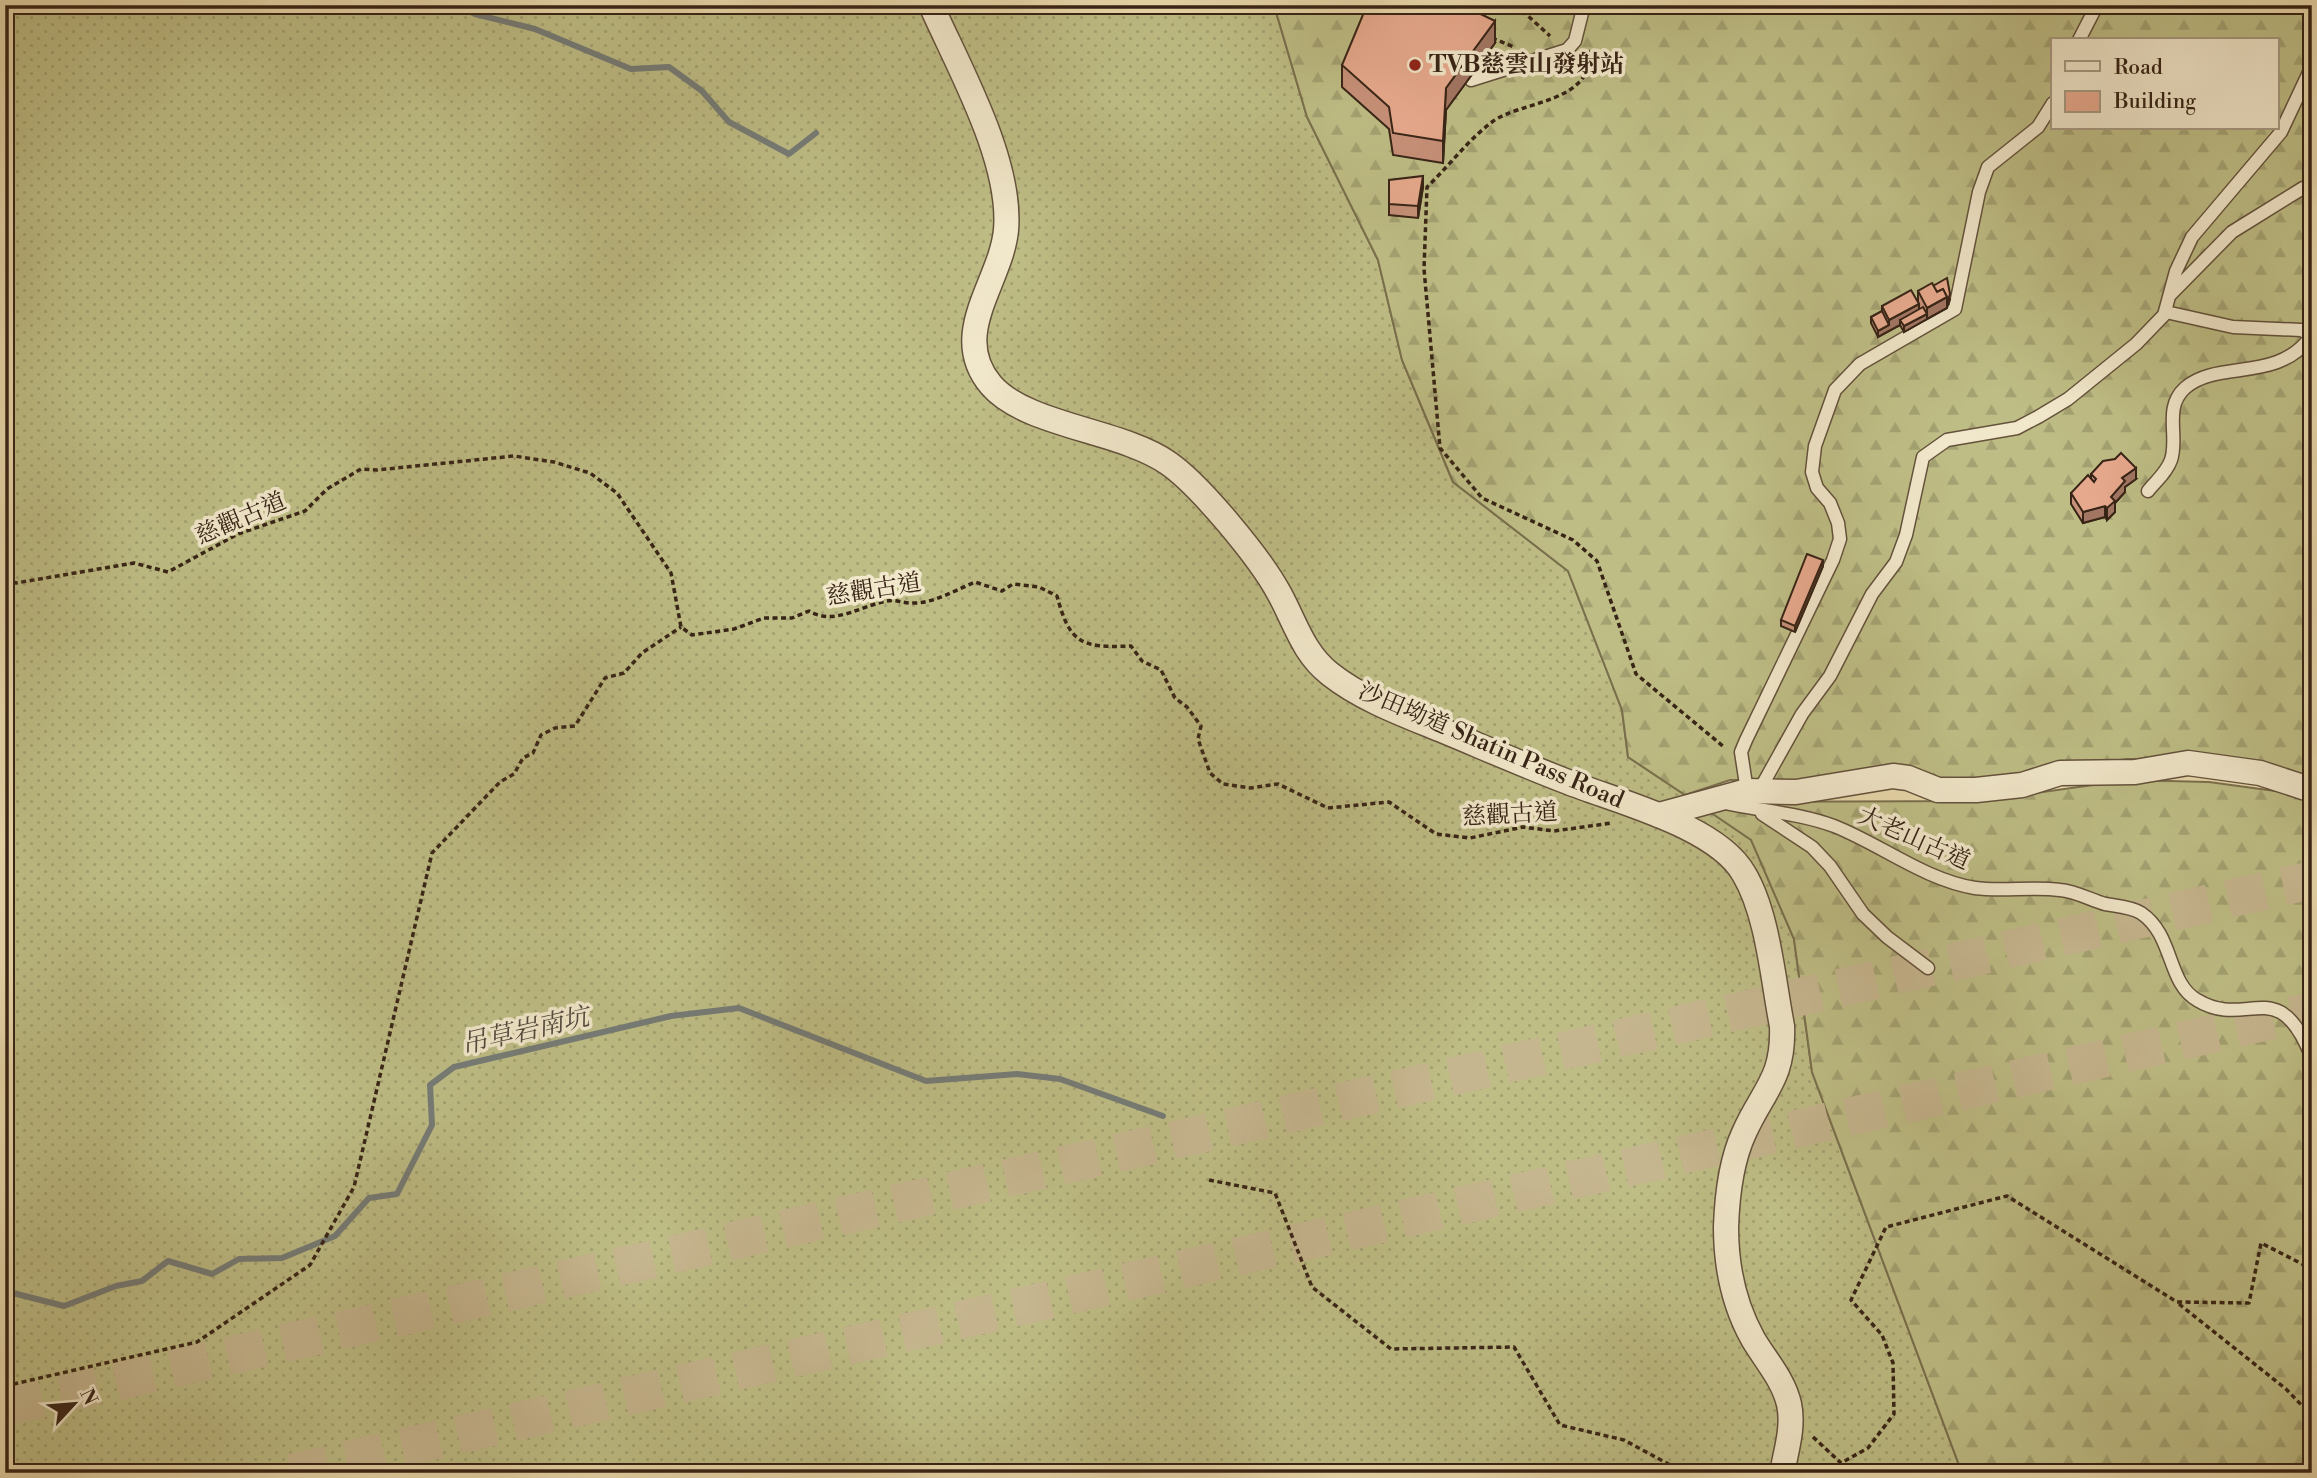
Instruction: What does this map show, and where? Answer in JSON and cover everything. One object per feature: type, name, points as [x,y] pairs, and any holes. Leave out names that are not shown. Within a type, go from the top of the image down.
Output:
[{"type":"street","name":"沙田坳道 Shatin Pass Road","points":[[931,5],[995,152],[1004,186],[1004,241],[973,338],[979,363],[992,386],[1024,407],[1146,451],[1181,473],[1259,563],[1279,593],[1305,647],[1335,678],[1405,715],[1659,816],[1701,836],[1733,859],[1755,897],[1782,1026],[1783,1044],[1773,1084],[1737,1150],[1726,1225],[1728,1270],[1739,1310],[1754,1340],[1780,1380],[1790,1416],[1782,1473]]},
{"type":"street","points":[[1659,816],[1713,800],[1796,792],[1893,776],[1909,778],[1938,790],[1976,790],[2022,785],[2060,773],[2135,772],[2188,763],[2260,773],[2312,790]]},
{"type":"lane","points":[[1471,80],[1559,55],[1575,41],[1584,5]]},
{"type":"lane","points":[[2080,38],[2097,5]]},
{"type":"lane","points":[[1752,797],[1802,714],[1830,676],[1872,594],[1896,562],[1906,535],[1923,457],[1947,440],[2017,428],[2060,405],[2136,344],[2165,312],[2176,271],[2192,237],[2281,132],[2312,66]]},
{"type":"lane","points":[[1928,968],[1886,937],[1863,914],[1830,866],[1812,847],[1777,822],[1752,797],[1742,762],[1746,740],[1833,560],[1840,539],[1835,513],[1817,488],[1812,472],[1815,446],[1835,390],[1845,377],[1868,359],[1955,309],[1979,192],[1988,167],[2038,127],[2051,106]]},
{"type":"lane","points":[[2171,295],[2232,232],[2303,188]]},
{"type":"lane","points":[[2148,491],[2171,459],[2174,402],[2186,387],[2201,379],[2279,362],[2309,339],[2307,333],[2301,330],[2233,327],[2165,312]]},
{"type":"lane","name":"大老山古道","points":[[1752,797],[1789,814],[1833,826],[1944,878],[1973,888],[2062,890],[2139,912],[2163,938],[2185,992],[2209,1007],[2229,1010],[2255,1005],[2283,1013],[2297,1027],[2312,1058]]},
{"type":"path","points":[[1516,5],[1535,19],[1549,36]]},
{"type":"path","points":[[1542,41],[1549,36],[1578,28],[1589,53],[1588,65],[1573,88],[1543,103],[1490,123],[1427,187],[1424,269],[1440,448],[1482,498],[1573,540],[1597,561],[1636,674],[1742,762]]},
{"type":"path","points":[[1488,35],[1511,47],[1522,46]]},
{"type":"path","name":"慈觀古道","points":[[5,579],[16,583],[134,563],[168,572],[238,534],[305,511],[327,489],[361,468],[377,470],[514,456],[554,462],[590,473],[617,493],[671,572],[681,627],[692,635],[734,629],[764,618],[792,618],[809,611],[820,618],[831,618],[890,600],[914,604],[975,582],[1002,591],[1013,584],[1040,587],[1058,596],[1065,626],[1075,638],[1103,647],[1131,646],[1142,661],[1161,670],[1175,698],[1201,726],[1198,739],[1210,774],[1223,784],[1251,788],[1278,784],[1328,807],[1390,802],[1436,834],[1470,838],[1523,827],[1554,831],[1619,821]]},
{"type":"path","points":[[5,1386],[197,1342],[310,1265],[354,1188],[432,853],[500,782],[514,774],[523,758],[533,753],[541,735],[555,728],[575,726],[605,678],[624,673],[642,653],[681,627]]},
{"type":"path","points":[[1209,1180],[1275,1193],[1312,1287],[1391,1349],[1514,1347],[1560,1425],[1625,1440],[1685,1473]]},
{"type":"path","points":[[1790,1416],[1840,1464],[1868,1448],[1894,1413],[1893,1363],[1882,1335],[1851,1300],[1886,1227],[2007,1196],[2177,1302],[2286,1389],[2312,1416]]},
{"type":"path","points":[[2177,1302],[2249,1303],[2261,1243],[2312,1269]]},
{"type":"green space","points":[[5,5],[1274,5],[1307,117],[1378,260],[1402,360],[1453,482],[1568,571],[1622,710],[1628,757],[1751,839],[1794,939],[1812,1072],[1962,1473],[5,1473]]},
{"type":"green space","points":[[1274,5],[2312,5],[2312,775],[2211,760],[2127,759],[1978,780],[1730,780],[1685,795],[1628,757],[1622,710],[1568,571],[1453,482],[1402,360],[1378,260],[1307,117]]},
{"type":"green space","points":[[2129,780],[2209,782],[2312,796],[2312,1473],[1962,1473],[1812,1072],[1794,939],[1751,840],[1707,810],[1732,802],[1979,801]]},
{"type":"building","name":"TVB慈雲山發射站","points":[[1367,5],[1462,5],[1495,21],[1446,88],[1443,141],[1393,133],[1389,107],[1342,65]]},
{"type":"building","points":[[2309,133],[2312,134],[2312,161],[2303,159]]},
{"type":"building","points":[[1423,176],[1418,206],[1389,204],[1389,180]]},
{"type":"building","points":[[1947,278],[1950,294],[1947,303],[1943,289],[1937,292],[1933,286]]},
{"type":"building","points":[[1932,283],[1937,292],[1943,289],[1947,297],[1927,308],[1918,291]]},
{"type":"building","points":[[1911,290],[1919,304],[1889,320],[1882,306]]},
{"type":"building","points":[[1923,307],[1927,314],[1904,326],[1900,320]]},
{"type":"building","points":[[1882,311],[1889,325],[1878,331],[1871,317]]},
{"type":"building","points":[[2121,453],[2136,468],[2122,478],[2125,481],[2111,497],[2115,501],[2107,508],[2105,506],[2083,512],[2071,493],[2088,475],[2094,482],[2096,479],[2091,474],[2103,461],[2115,459]]},
{"type":"building","points":[[1807,554],[1823,560],[1795,626],[1781,620]]},
{"type":"waterway","points":[[458,5],[475,14],[535,29],[631,69],[669,67],[702,91],[729,122],[789,154],[816,133]]},
{"type":"waterway","name":"吊草岩南坑","points":[[5,1291],[64,1306],[116,1286],[142,1281],[168,1261],[212,1274],[239,1259],[282,1258],[335,1236],[369,1198],[397,1194],[432,1125],[430,1085],[454,1067],[671,1016],[739,1008],[926,1081],[1017,1074],[1060,1079],[1163,1116]]},
{"type":"tunnel","points":[[5,1407],[2312,880]]},
{"type":"tunnel","points":[[291,1473],[2312,1011]]},
{"type":"place","name":"TVB慈雲山發射站","points":[[1415,65]]}]
